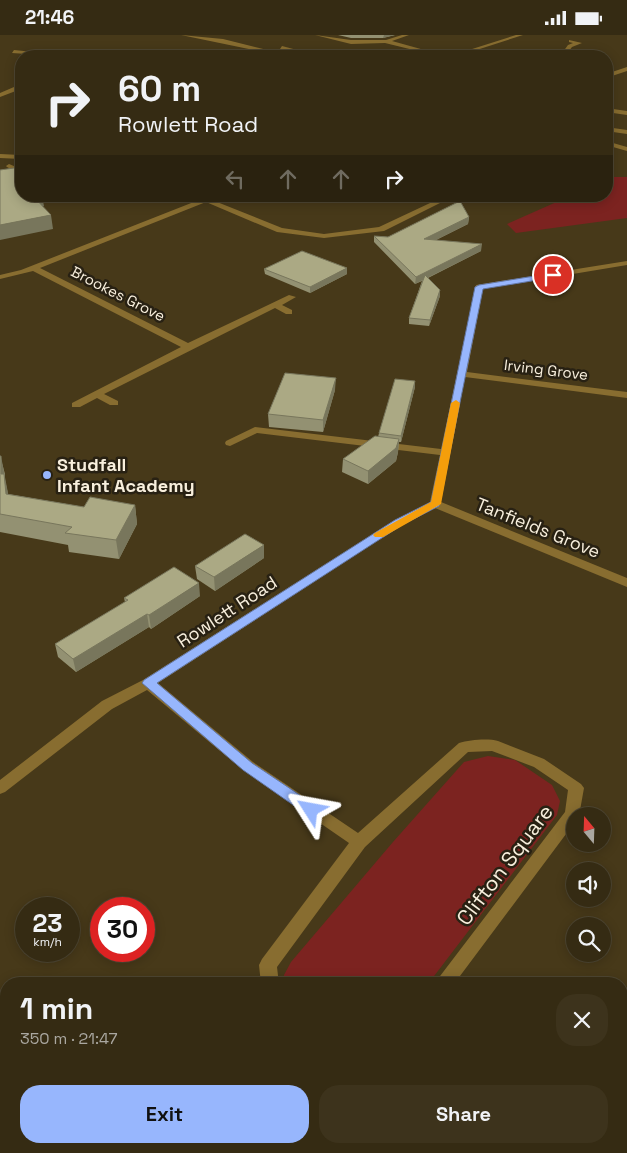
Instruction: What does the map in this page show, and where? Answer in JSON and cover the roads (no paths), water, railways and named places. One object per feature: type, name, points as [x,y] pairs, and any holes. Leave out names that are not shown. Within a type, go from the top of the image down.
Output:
[{"type":"street","points":[[183,35],[263,50]]},
{"type":"street","points":[[218,35],[287,50]]},
{"type":"street","points":[[317,35],[351,42],[385,41],[407,35]]},
{"type":"street","points":[[472,50],[521,35]]},
{"type":"street","points":[[385,41],[420,50]]},
{"type":"street","points":[[567,50],[570,46],[582,44],[571,41]]},
{"type":"street","points":[[613,74],[625,70]]},
{"type":"street","points":[[0,95],[15,90]]},
{"type":"street","points":[[613,111],[627,113]]},
{"type":"street","points":[[613,130],[627,132]]},
{"type":"street","points":[[613,145],[627,149]]},
{"type":"street","points":[[2,157],[15,157]]},
{"type":"street","points":[[9,166],[15,169]]},
{"type":"street","points":[[0,277],[34,267],[201,202]]},
{"type":"street","points":[[211,202],[280,230],[324,236],[381,229],[438,202]]},
{"type":"street","points":[[435,504],[479,287],[627,263]]},
{"type":"street","name":"Brookes Grove","points":[[34,267],[188,347]]},
{"type":"street","points":[[76,405],[188,347],[292,297]]},
{"type":"street","points":[[275,305],[289,312]]},
{"type":"street","name":"Irving Grove","points":[[462,374],[627,395]]},
{"type":"street","points":[[96,395],[114,403]]},
{"type":"street","points":[[230,443],[255,430],[446,453]]},
{"type":"street","name":"Tanfields Grove","points":[[435,504],[627,583]]},
{"type":"street","name":"Rowlett Road","points":[[0,788],[107,705],[148,683],[399,523],[435,504]]},
{"type":"street","points":[[148,683],[248,766],[359,842]]},
{"type":"street","name":"Clifton Square","points":[[269,977],[268,965],[359,842],[464,747],[493,745],[539,763],[576,787],[572,814],[448,977]]},
{"type":"place","name":"Studfall Infant Academy","points":[[47,475]]}]
